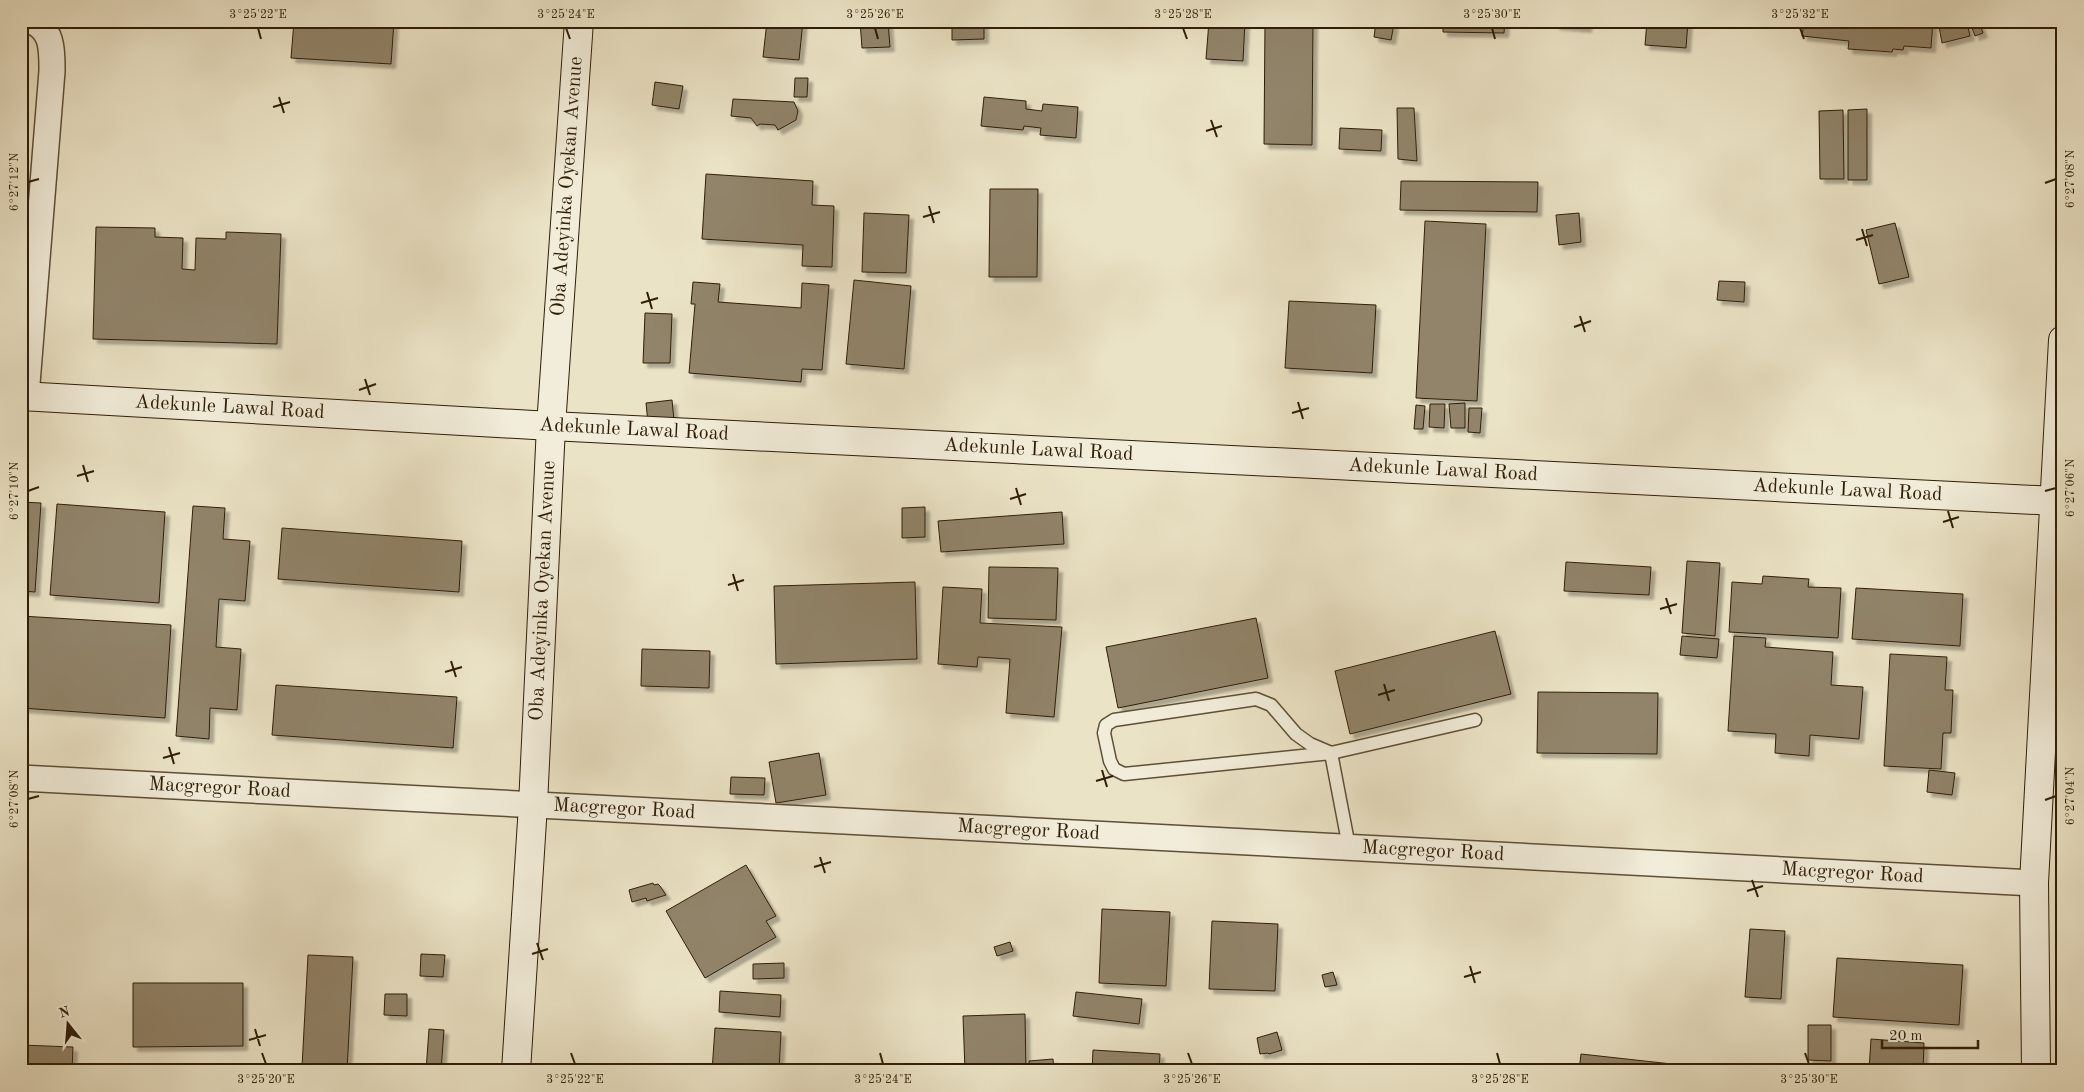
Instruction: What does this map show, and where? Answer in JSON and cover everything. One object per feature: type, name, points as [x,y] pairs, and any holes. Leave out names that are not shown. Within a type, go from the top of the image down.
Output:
[{"type":"main road","name":"Oba Adeyinka Oyekan Avenue","points":[[516,1071],[533,805],[551,426],[579,21]]},
{"type":"main road","points":[[2036,1071],[2034,883],[2050,679],[2055,501],[2063,340]]},
{"type":"main road","name":"Adekunle Lawal Road","points":[[24,396],[551,426],[2055,501]]},
{"type":"street","points":[[24,396],[52,71],[52,47],[48,34],[41,25],[31,21]]},
{"type":"street","name":"Macgregor Road","points":[[21,778],[2034,883]]},
{"type":"lane","points":[[1332,753],[1310,744],[1296,734],[1271,705],[1256,699],[1114,720],[1106,725],[1104,733],[1110,761],[1114,769],[1124,774],[1332,753],[1475,720]]},
{"type":"lane","points":[[1332,753],[1349,847]]},
{"type":"building","points":[[294,21],[394,21],[391,64],[291,58]]},
{"type":"building","points":[[767,21],[803,21],[799,60],[763,57]]},
{"type":"building","points":[[860,21],[888,21],[890,47],[862,48]]},
{"type":"building","points":[[952,21],[984,21],[984,39],[952,40]]},
{"type":"building","points":[[1209,21],[1245,21],[1243,61],[1206,59]]},
{"type":"building","points":[[1265,21],[1313,21],[1312,145],[1264,144]]},
{"type":"building","points":[[1443,21],[1505,21],[1504,33],[1443,32]]},
{"type":"building","points":[[1555,21],[1588,21],[1587,28],[1555,25]]},
{"type":"building","points":[[1647,21],[1688,21],[1686,48],[1645,45]]},
{"type":"building","points":[[1804,21],[1933,21],[1931,48],[1904,46],[1903,50],[1893,49],[1892,52],[1848,49],[1849,41],[1802,36]]},
{"type":"building","points":[[1938,21],[1958,21],[1959,25],[1967,23],[1970,36],[1942,43]]},
{"type":"building","points":[[1376,22],[1394,24],[1391,40],[1374,37]]},
{"type":"building","points":[[1979,22],[1983,33],[1975,36],[1971,25]]},
{"type":"building","points":[[795,78],[808,78],[807,97],[794,97]]},
{"type":"building","points":[[655,82],[683,86],[679,109],[652,105]]},
{"type":"building","points":[[984,97],[1026,101],[1026,109],[1042,111],[1043,104],[1078,107],[1076,138],[1040,135],[1041,128],[1024,126],[1023,130],[981,126]]},
{"type":"building","points":[[733,99],[794,102],[798,111],[796,120],[778,130],[775,125],[760,124],[757,126],[751,118],[731,116]]},
{"type":"building","points":[[1397,108],[1414,108],[1417,161],[1398,159]]},
{"type":"building","points":[[1867,109],[1867,180],[1848,180],[1848,110]]},
{"type":"building","points":[[1843,110],[1844,179],[1820,179],[1819,111]]},
{"type":"building","points":[[1340,128],[1382,130],[1381,151],[1339,149]]},
{"type":"building","points":[[706,174],[813,181],[812,205],[834,206],[832,267],[802,266],[803,245],[702,239]]},
{"type":"building","points":[[1401,181],[1538,182],[1537,212],[1400,210]]},
{"type":"building","points":[[990,189],[1038,189],[1037,277],[989,277]]},
{"type":"building","points":[[864,213],[909,215],[906,273],[862,272]]},
{"type":"building","points":[[1579,213],[1581,242],[1559,245],[1556,215]]},
{"type":"building","points":[[1425,221],[1486,224],[1477,401],[1416,398]]},
{"type":"building","points":[[1895,223],[1909,277],[1879,284],[1866,230]]},
{"type":"building","points":[[96,227],[155,228],[155,237],[183,238],[182,269],[195,270],[196,238],[226,239],[226,232],[281,234],[277,344],[93,339]]},
{"type":"building","points":[[854,280],[911,286],[904,369],[846,364]]},
{"type":"building","points":[[1719,281],[1745,282],[1744,302],[1717,300]]},
{"type":"building","points":[[693,282],[720,284],[718,302],[801,308],[802,283],[829,285],[822,370],[802,369],[801,382],[689,373],[695,304],[691,304]]},
{"type":"building","points":[[1289,301],[1376,305],[1372,373],[1285,368]]},
{"type":"building","points":[[645,313],[672,314],[670,363],[643,363]]},
{"type":"building","points":[[672,400],[674,420],[648,423],[646,403]]},
{"type":"building","points":[[1465,403],[1465,428],[1451,428],[1449,404]]},
{"type":"building","points":[[1430,404],[1445,404],[1444,428],[1429,427]]},
{"type":"building","points":[[1416,405],[1425,406],[1423,429],[1414,429]]},
{"type":"building","points":[[1469,408],[1482,408],[1480,433],[1468,432]]},
{"type":"building","points":[[21,502],[41,503],[35,592],[21,591]]},
{"type":"building","points":[[57,504],[165,512],[159,603],[50,595]]},
{"type":"building","points":[[193,506],[225,508],[223,539],[250,541],[245,601],[219,599],[216,647],[241,649],[237,710],[210,708],[209,739],[176,736]]},
{"type":"building","points":[[925,507],[925,537],[902,538],[902,508]]},
{"type":"building","points":[[1062,512],[1064,544],[941,552],[938,521]]},
{"type":"building","points":[[282,528],[462,541],[459,592],[278,579]]},
{"type":"building","points":[[1687,561],[1720,563],[1715,636],[1682,633]]},
{"type":"building","points":[[1566,562],[1651,567],[1649,595],[1564,591]]},
{"type":"building","points":[[989,567],[1058,568],[1056,620],[988,618]]},
{"type":"building","points":[[1763,576],[1809,579],[1808,587],[1841,588],[1838,638],[1729,632],[1732,582],[1762,584]]},
{"type":"building","points":[[915,582],[917,659],[776,664],[774,586]]},
{"type":"building","points":[[943,587],[982,589],[980,623],[1062,627],[1054,717],[1006,713],[1010,659],[978,657],[977,667],[938,664]]},
{"type":"building","points":[[1856,588],[1963,594],[1960,646],[1852,639]]},
{"type":"building","points":[[21,616],[171,625],[165,718],[21,708]]},
{"type":"building","points":[[1256,618],[1268,678],[1118,708],[1106,647]]},
{"type":"building","points":[[1495,631],[1511,694],[1350,734],[1335,671]]},
{"type":"building","points":[[1682,636],[1719,639],[1717,658],[1680,655]]},
{"type":"building","points":[[1734,636],[1766,638],[1765,647],[1833,652],[1831,685],[1863,687],[1859,739],[1810,735],[1809,756],[1775,753],[1776,734],[1728,731]]},
{"type":"building","points":[[642,649],[710,651],[709,688],[641,686]]},
{"type":"building","points":[[1890,654],[1947,657],[1945,690],[1953,690],[1951,733],[1943,733],[1941,769],[1884,766]]},
{"type":"building","points":[[276,685],[457,697],[453,748],[272,735]]},
{"type":"building","points":[[1538,692],[1658,693],[1657,754],[1537,753]]},
{"type":"building","points":[[819,753],[826,795],[776,803],[769,762]]},
{"type":"building","points":[[1929,770],[1955,773],[1952,795],[1927,792]]},
{"type":"building","points":[[731,777],[765,778],[764,795],[730,794]]},
{"type":"building","points":[[746,865],[776,916],[766,921],[776,937],[705,978],[666,911]]},
{"type":"building","points":[[653,883],[654,885],[658,884],[666,895],[647,901],[646,898],[632,902],[629,890]]},
{"type":"building","points":[[1102,909],[1170,912],[1166,986],[1099,983]]},
{"type":"building","points":[[1212,921],[1278,924],[1275,991],[1209,989]]},
{"type":"building","points":[[1750,929],[1785,931],[1781,999],[1745,997]]},
{"type":"building","points":[[1010,942],[1013,951],[997,956],[994,947]]},
{"type":"building","points":[[421,954],[445,955],[443,977],[420,976]]},
{"type":"building","points":[[308,955],[353,957],[347,1071],[281,1071],[281,1066],[302,1067]]},
{"type":"building","points":[[1837,958],[1963,965],[1959,1025],[1833,1017]]},
{"type":"building","points":[[784,963],[784,978],[753,979],[753,964]]},
{"type":"building","points":[[1333,972],[1337,985],[1325,987],[1322,975]]},
{"type":"building","points":[[133,983],[243,983],[243,1046],[133,1047]]},
{"type":"building","points":[[720,991],[781,995],[780,1017],[719,1012]]},
{"type":"building","points":[[1076,992],[1142,999],[1139,1024],[1073,1016]]},
{"type":"building","points":[[385,994],[407,994],[407,1016],[384,1015]]},
{"type":"building","points":[[1025,1014],[1026,1071],[965,1071],[963,1016]]},
{"type":"building","points":[[1808,1025],[1831,1025],[1831,1061],[1808,1060]]},
{"type":"building","points":[[715,1028],[781,1032],[779,1071],[712,1071]]},
{"type":"building","points":[[429,1029],[444,1030],[441,1071],[426,1071]]},
{"type":"building","points":[[1277,1032],[1282,1050],[1269,1054],[1260,1054],[1257,1038]]},
{"type":"building","points":[[1871,1039],[1924,1043],[1923,1071],[1869,1070]]},
{"type":"building","points":[[21,1045],[73,1047],[72,1071],[21,1071]]},
{"type":"building","points":[[1093,1050],[1160,1054],[1159,1071],[1092,1071]]},
{"type":"building","points":[[1581,1054],[1699,1067],[1699,1071],[1579,1071]]},
{"type":"building","points":[[1053,1059],[1054,1071],[1030,1071],[1029,1061]]},
{"type":"building","points":[[1332,1069],[1430,1071],[1332,1071]]}]
